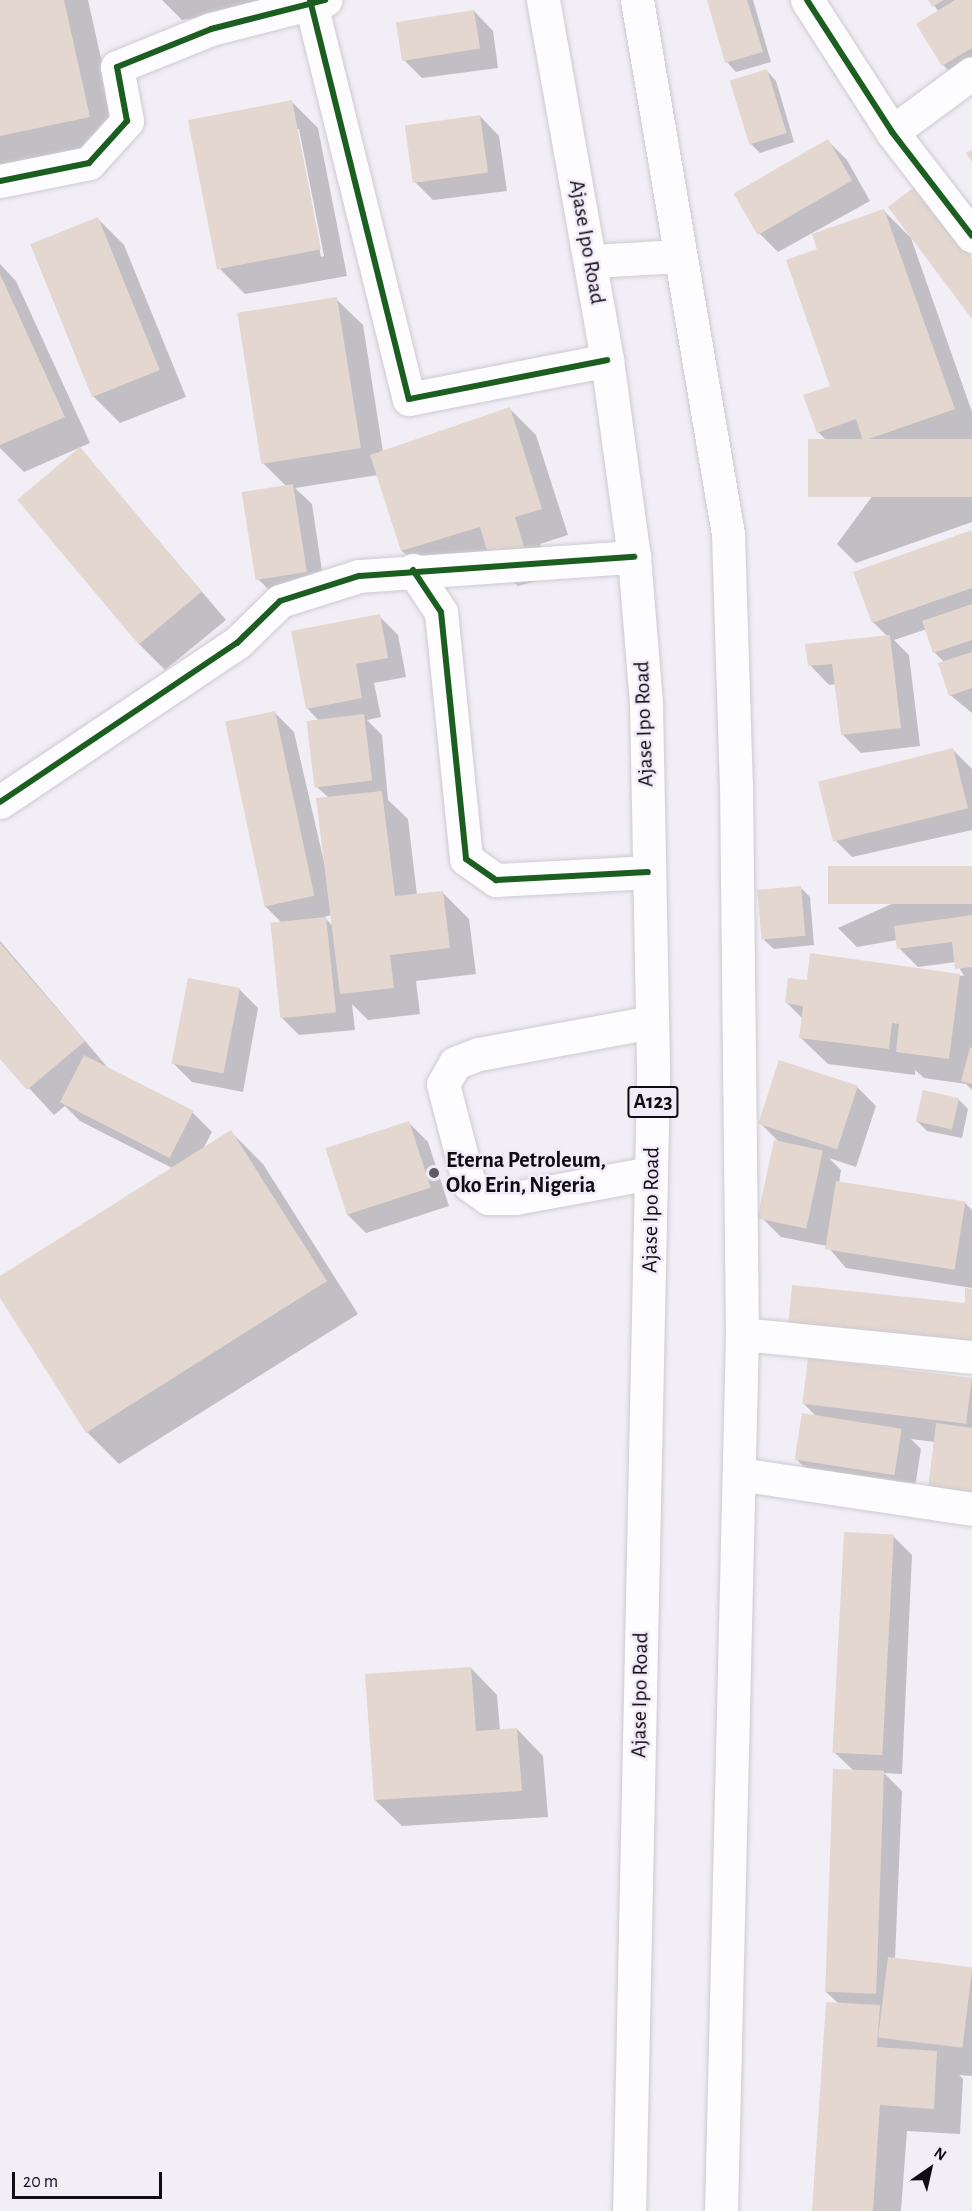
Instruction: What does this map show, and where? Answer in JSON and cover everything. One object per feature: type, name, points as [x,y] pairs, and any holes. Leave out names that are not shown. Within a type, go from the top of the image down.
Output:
[{"type":"main road","name":"Ajase Ipo Road","points":[[543,0],[592,261],[607,360],[634,557],[646,702],[652,1022],[651,1173],[629,2211]]},
{"type":"main road","points":[[637,0],[728,534],[736,783],[742,1334],[721,2211]]},
{"type":"main road","points":[[807,0],[892,132],[972,236]]},
{"type":"main road","points":[[0,181],[89,163],[127,121],[117,67],[211,29],[316,1],[409,399],[607,360]]},
{"type":"main road","points":[[892,132],[972,73]]},
{"type":"main road","points":[[592,261],[680,256]]},
{"type":"main road","points":[[0,802],[237,643],[280,601],[359,576],[413,570],[634,557]]},
{"type":"main road","points":[[413,570],[441,612],[466,859],[496,880],[648,872]]},
{"type":"main road","points":[[651,1173],[515,1198],[488,1198],[469,1184],[443,1084],[455,1063],[479,1054],[652,1022]]},
{"type":"main road","points":[[742,1334],[972,1357]]},
{"type":"main road","points":[[739,1474],[972,1509]]},
{"type":"building","points":[[0,0],[64,0],[90,117],[0,136]]},
{"type":"building","points":[[707,0],[747,0],[763,52],[725,63]]},
{"type":"building","points":[[928,0],[944,0],[932,7]]},
{"type":"building","points":[[955,0],[972,0],[972,48],[942,66],[916,24]]},
{"type":"building","points":[[474,10],[480,49],[402,61],[396,22]]},
{"type":"building","points":[[767,69],[787,133],[749,144],[730,80]]},
{"type":"building","points":[[292,100],[321,249],[217,269],[188,120]]},
{"type":"building","points":[[480,115],[488,172],[413,183],[405,126]]},
{"type":"building","points":[[828,139],[852,181],[758,235],[734,194]]},
{"type":"building","points":[[972,150],[972,162],[966,153]]},
{"type":"building","points":[[917,185],[972,258],[972,319],[888,207]]},
{"type":"building","points":[[884,209],[955,409],[863,441],[856,419],[817,433],[803,395],[830,386],[786,260],[817,249],[812,234]]},
{"type":"building","points":[[98,217],[160,370],[92,397],[30,244]]},
{"type":"building","points":[[0,274],[65,417],[0,445]]},
{"type":"building","points":[[337,297],[361,448],[261,464],[237,313]]},
{"type":"building","points":[[510,407],[542,509],[515,517],[525,550],[490,561],[480,527],[401,551],[370,455]]},
{"type":"building","points":[[808,439],[972,439],[972,497],[808,497]]},
{"type":"building","points":[[80,447],[201,592],[139,644],[17,500]]},
{"type":"building","points":[[293,484],[307,572],[256,580],[242,492]]},
{"type":"building","points":[[972,530],[972,588],[872,623],[853,572]]},
{"type":"building","points":[[972,604],[972,640],[933,653],[922,621]]},
{"type":"building","points":[[380,614],[388,658],[356,664],[362,698],[306,709],[291,631]]},
{"type":"building","points":[[890,635],[901,728],[841,735],[832,664],[808,666],[805,644]]},
{"type":"building","points":[[972,652],[972,688],[949,696],[938,663]]},
{"type":"building","points":[[275,711],[314,896],[264,906],[225,722]]},
{"type":"building","points":[[364,714],[372,781],[315,788],[306,721]]},
{"type":"building","points":[[953,748],[968,808],[833,842],[818,782]]},
{"type":"building","points":[[382,791],[395,896],[443,891],[450,948],[390,955],[394,988],[340,994],[316,798]]},
{"type":"building","points":[[828,866],[972,866],[972,904],[828,904]]},
{"type":"building","points":[[801,886],[805,936],[762,940],[757,890]]},
{"type":"building","points":[[972,915],[972,967],[955,969],[952,942],[897,949],[894,926]]},
{"type":"building","points":[[326,917],[336,1012],[280,1018],[270,923]]},
{"type":"building","points":[[0,943],[85,1041],[27,1090],[0,1059]]},
{"type":"building","points":[[810,953],[960,974],[949,1059],[896,1052],[899,1024],[892,1023],[889,1049],[799,1038],[803,1006],[785,1003],[788,978],[807,980]]},
{"type":"building","points":[[188,978],[240,988],[223,1074],[171,1063]]},
{"type":"building","points":[[970,1047],[972,1048],[972,1084],[961,1081]]},
{"type":"building","points":[[84,1055],[194,1111],[170,1158],[60,1102]]},
{"type":"building","points":[[779,1060],[858,1086],[837,1149],[758,1124]]},
{"type":"building","points":[[923,1090],[959,1098],[952,1130],[916,1121]]},
{"type":"building","points":[[409,1121],[431,1188],[347,1215],[325,1148]]},
{"type":"building","points":[[231,1130],[327,1281],[86,1433],[0,1298],[0,1276]]},
{"type":"building","points":[[774,1140],[823,1150],[806,1229],[757,1218]]},
{"type":"building","points":[[836,1181],[965,1201],[955,1270],[825,1249]]},
{"type":"building","points":[[792,1285],[965,1303],[965,1288],[972,1289],[972,1347],[788,1328]]},
{"type":"building","points":[[808,1358],[972,1378],[966,1424],[802,1404]]},
{"type":"building","points":[[802,1413],[902,1429],[894,1475],[795,1459]]},
{"type":"building","points":[[936,1423],[972,1428],[972,1495],[928,1489]]},
{"type":"building","points":[[844,1532],[894,1535],[882,1755],[832,1753]]},
{"type":"building","points":[[471,1667],[476,1731],[517,1728],[522,1791],[374,1800],[365,1674]]},
{"type":"building","points":[[833,1769],[884,1771],[876,1994],[825,1992]]},
{"type":"building","points":[[888,1957],[972,1967],[962,2048],[878,2037]]},
{"type":"building","points":[[826,2002],[880,2005],[877,2047],[937,2051],[934,2109],[880,2105],[873,2211],[812,2211]]},
{"type":"cycle path","points":[[310,0],[409,399],[607,360]]},
{"type":"cycle path","points":[[0,181],[89,163],[127,121],[117,67],[211,29],[325,0]]},
{"type":"cycle path","points":[[807,0],[892,132],[972,236]]},
{"type":"cycle path","points":[[0,802],[237,643],[280,601],[359,576],[634,557]]},
{"type":"cycle path","points":[[413,570],[441,612],[466,859],[496,880],[648,872]]},
{"type":"place","name":"Eterna Petroleum, Oko Erin, Nigeria","points":[[434,1173]]}]
